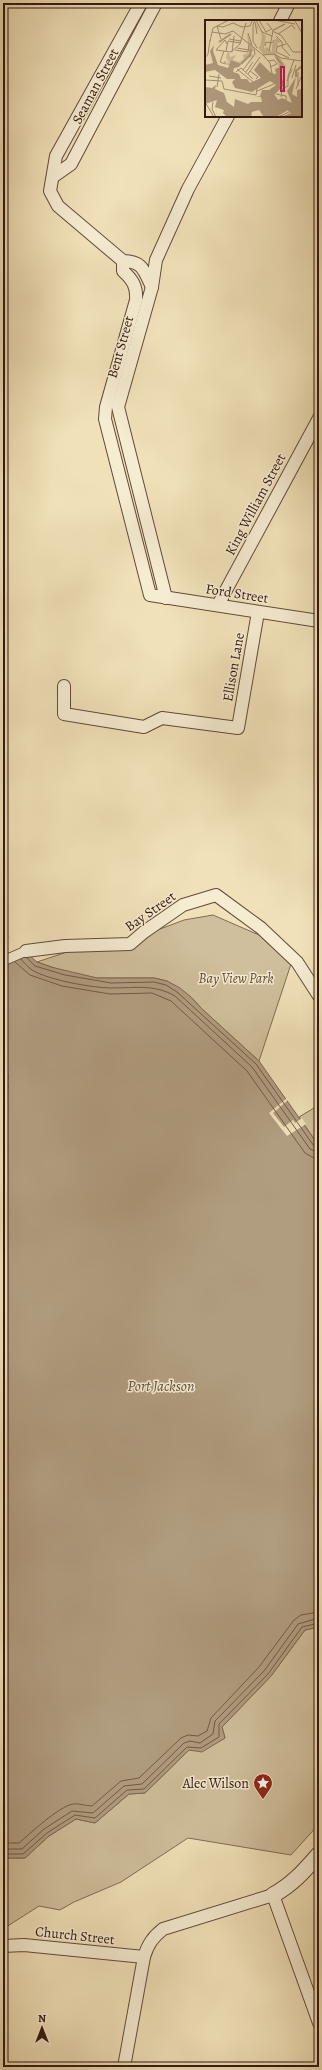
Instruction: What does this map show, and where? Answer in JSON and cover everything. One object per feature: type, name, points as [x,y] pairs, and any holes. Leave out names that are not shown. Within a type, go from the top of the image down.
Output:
[{"type":"street","name":"Seaman Street","points":[[141,3],[56,156],[54,176],[50,191],[58,206],[123,261],[134,261],[142,266],[152,287]]},
{"type":"street","name":"Seaman Street","points":[[54,176],[71,164],[156,3]]},
{"type":"street","points":[[280,20],[289,3]]},
{"type":"street","name":"Bent Street","points":[[166,598],[118,407],[152,287],[156,260],[188,189],[227,117]]},
{"type":"street","name":"Bent Street","points":[[123,261],[123,271],[132,280],[137,290],[136,300],[106,407],[105,419],[150,595]]},
{"type":"street","name":"King William Street","points":[[218,605],[319,418]]},
{"type":"street","name":"Ford Street","points":[[150,595],[319,621]]},
{"type":"street","name":"Ellison Lane","points":[[64,686],[64,714],[144,727],[162,718],[238,728],[258,612]]},
{"type":"street","name":"Bay Street","points":[[26,951],[65,946],[130,944],[144,932],[183,905],[216,895],[261,928],[297,962],[319,996]]},
{"type":"street","points":[[3,961],[26,951]]},
{"type":"street","points":[[124,2067],[144,1957],[148,1944],[163,1929],[273,1895],[284,1890],[319,1854]]},
{"type":"street","points":[[273,1895],[319,2023]]},
{"type":"street","name":"Church Street","points":[[3,1946],[24,1945],[144,1957]]},
{"type":"green space","name":"Bay View Park","points":[[213,915],[259,935],[291,964],[259,1061],[191,997],[167,981],[154,978],[97,978],[66,972],[37,962],[76,949],[123,943],[184,920]]},
{"type":"green space","points":[[319,1105],[319,1146],[299,1117]]},
{"type":"green space","points":[[319,1627],[319,1824],[291,1855],[188,1838],[121,1882],[74,1902],[60,1910],[39,1906],[3,1929],[3,1858],[25,1858],[49,1836],[76,1819],[95,1823],[129,1794],[145,1793],[189,1750],[214,1744],[225,1738],[222,1727],[271,1676],[305,1630]]},
{"type":"water","name":"Port Jackson","points":[[3,932],[37,962],[51,967],[97,978],[154,978],[167,981],[180,988],[259,1061],[319,1146],[319,1627],[305,1630],[271,1676],[222,1727],[225,1738],[202,1752],[189,1750],[145,1793],[129,1794],[95,1823],[76,1819],[49,1836],[25,1858],[3,1858]]},
{"type":"pier","points":[[3,932],[22,947],[3,969]]},
{"type":"pier","points":[[287,1098],[288,1100],[273,1113],[284,1127],[293,1120],[295,1123],[302,1118],[306,1124],[287,1136],[269,1113]]},
{"type":"ferry route","points":[[3,1048],[6,1057],[8,1075],[3,1121]]},
{"type":"place","name":"Alec Wilson","points":[[263,1800]]}]
